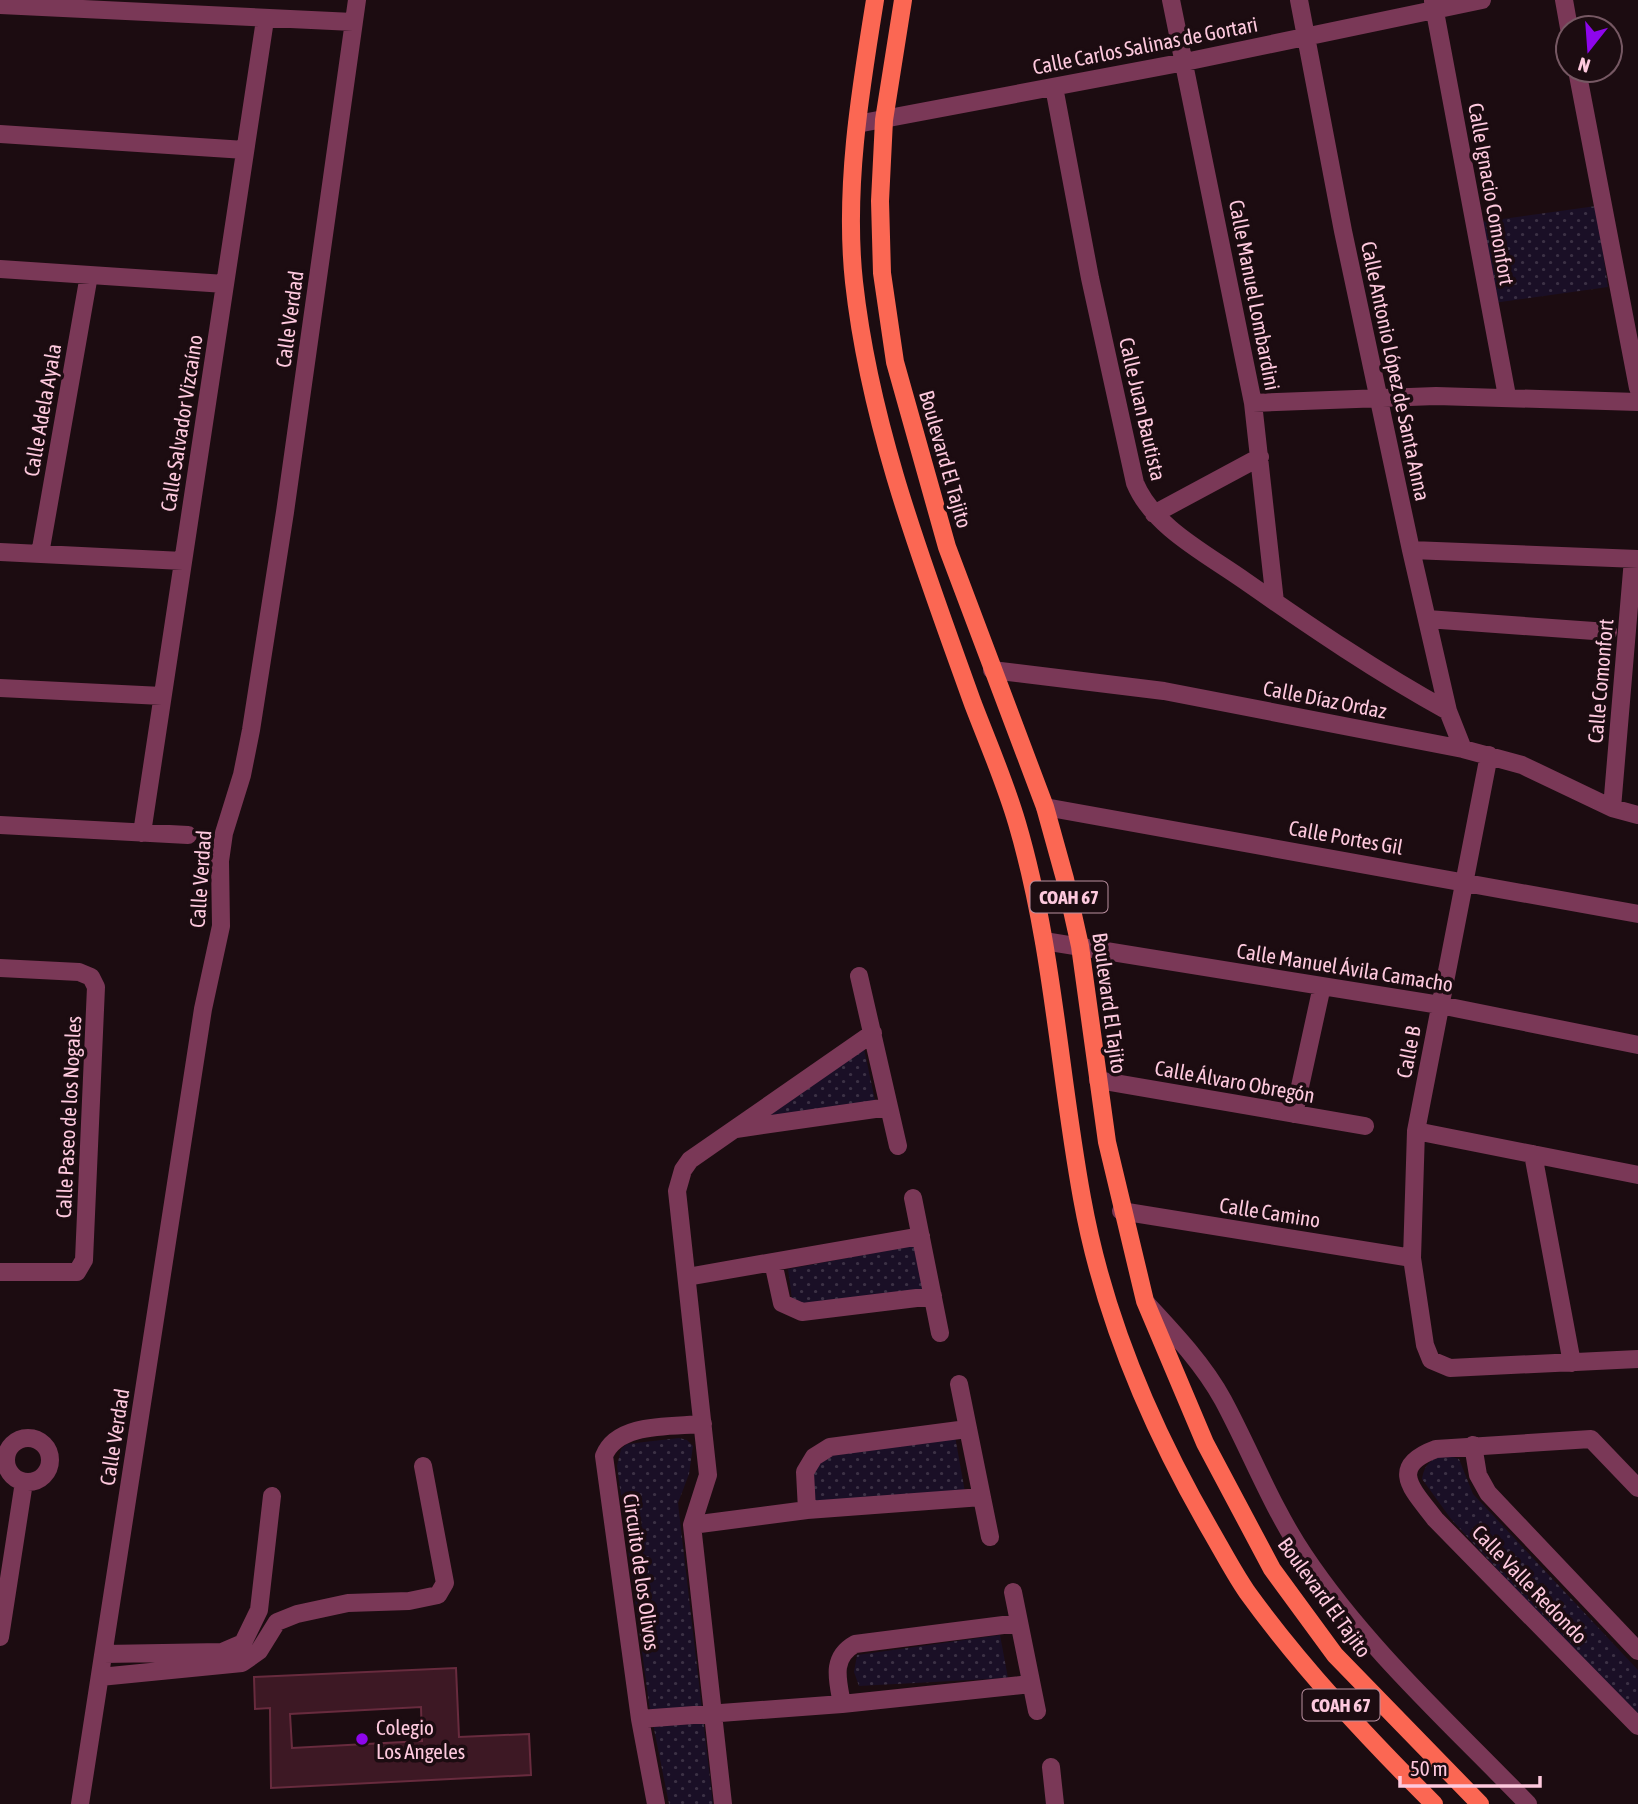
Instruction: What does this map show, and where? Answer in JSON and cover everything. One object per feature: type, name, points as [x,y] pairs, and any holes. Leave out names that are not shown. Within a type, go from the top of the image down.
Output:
[{"type":"main road","name":"COAH 67","points":[[875,0],[857,124],[852,205],[854,279],[867,363],[890,456],[920,556],[1016,820],[1044,941],[1083,1202],[1107,1296],[1138,1384],[1180,1478],[1244,1588],[1294,1651],[1389,1759],[1434,1804]]},
{"type":"main road","name":"Boulevard El Tajito","points":[[903,0],[884,120],[880,201],[882,274],[895,362],[947,547],[1045,807],[1080,946],[1098,1080],[1121,1211],[1145,1301],[1205,1443],[1272,1569],[1335,1655],[1480,1804]]},
{"type":"main road","points":[[1389,1759],[1412,1737]]},
{"type":"street","name":"Calle Verdad","points":[[80,1804],[203,1009],[221,926],[220,861],[224,833],[242,775],[269,620],[356,0]]},
{"type":"street","name":"Calle Manuel Lombardini","points":[[1171,0],[1253,403],[1275,602]]},
{"type":"street","name":"Calle Antonio López de Santa Anna","points":[[1299,0],[1343,231],[1381,397],[1411,550],[1448,711],[1463,749]]},
{"type":"street","name":"Calle Carlos Salinas de Gortari","points":[[857,124],[1185,62],[1434,5],[1482,0]]},
{"type":"street","points":[[0,5],[265,20],[353,22]]},
{"type":"street","name":"Calle Ignacio Comonfort","points":[[1434,5],[1507,396]]},
{"type":"street","name":"Calle Salvador Vizcaíno","points":[[142,833],[265,20]]},
{"type":"street","points":[[1580,84],[1638,388]]},
{"type":"street","name":"Calle Juan Bautista","points":[[1054,87],[1135,483],[1142,499],[1154,514],[1275,602],[1374,670],[1448,711]]},
{"type":"street","points":[[0,134],[245,150]]},
{"type":"street","points":[[0,269],[225,284]]},
{"type":"street","name":"Calle Adela Ayala","points":[[40,554],[89,275]]},
{"type":"street","points":[[1253,403],[1381,397],[1507,396],[1638,402]]},
{"type":"street","points":[[1154,514],[1260,457]]},
{"type":"street","points":[[1411,550],[1635,559]]},
{"type":"street","points":[[0,552],[183,561]]},
{"type":"street","name":"Calle Comonfort","points":[[1612,808],[1630,693],[1635,559]]},
{"type":"street","points":[[1427,619],[1608,632]]},
{"type":"street","name":"Calle Díaz Ordaz","points":[[992,670],[1164,691],[1463,749],[1522,765],[1612,808],[1638,815]]},
{"type":"street","points":[[0,688],[162,696]]},
{"type":"street","name":"Calle B","points":[[1489,755],[1416,1131],[1412,1258],[1425,1345],[1431,1360],[1450,1368],[1572,1363]]},
{"type":"street","name":"Calle Portes Gil","points":[[1045,807],[1638,914]]},
{"type":"street","points":[[0,825],[188,835]]},
{"type":"street","name":"Calle Manuel Ávila Camacho","points":[[1044,941],[1440,1005],[1638,1045]]},
{"type":"street","name":"Calle Paseo de los Nogales","points":[[0,968],[79,972],[91,977],[96,987],[84,1260],[77,1272],[0,1272]]},
{"type":"street","points":[[859,976],[898,1146]]},
{"type":"street","points":[[1293,1114],[1322,986]]},
{"type":"street","points":[[723,1804],[692,1525],[708,1475],[677,1191],[683,1170],[690,1160],[873,1033]]},
{"type":"street","name":"Calle Álvaro Obregón","points":[[1098,1080],[1365,1126]]},
{"type":"street","points":[[732,1130],[889,1107]]},
{"type":"street","points":[[1416,1131],[1638,1175]]},
{"type":"street","points":[[1533,1154],[1572,1363],[1638,1359]]},
{"type":"street","points":[[913,1198],[940,1334]]},
{"type":"street","name":"Calle Camino","points":[[1121,1211],[1412,1258]]},
{"type":"street","points":[[687,1277],[921,1236]]},
{"type":"street","points":[[773,1262],[782,1303],[802,1312],[933,1296]]},
{"type":"street","points":[[1145,1301],[1198,1363],[1222,1398],[1266,1493],[1333,1597],[1362,1633],[1528,1804]]},
{"type":"street","points":[[959,1384],[990,1537]]},
{"type":"street","name":"Circuito de los Olivos","points":[[656,1804],[640,1719],[604,1456],[614,1439],[626,1433],[704,1424]]},
{"type":"street","points":[[807,1510],[805,1472],[821,1451],[830,1447],[967,1429]]},
{"type":"street","points":[[23,1438],[36,1439],[46,1448],[50,1460],[47,1472],[37,1481],[24,1482],[13,1477],[3,1456],[12,1445],[23,1438]]},
{"type":"street","points":[[1473,1445],[1591,1438],[1638,1488]]},
{"type":"street","name":"Calle Valle Redondo","points":[[1638,1651],[1488,1493],[1478,1475],[1473,1445],[1436,1449],[1417,1456],[1410,1465],[1407,1482],[1435,1519],[1638,1726]]},
{"type":"street","points":[[100,1677],[242,1663],[259,1651],[277,1622],[336,1605],[409,1601],[434,1597],[442,1592],[445,1583],[423,1466]]},
{"type":"street","points":[[0,1637],[24,1482]]},
{"type":"street","points":[[104,1654],[228,1651],[247,1638],[258,1610],[272,1496]]},
{"type":"street","points":[[692,1525],[807,1510],[982,1497]]},
{"type":"street","points":[[1013,1592],[1037,1711]]},
{"type":"street","points":[[258,1610],[277,1622]]},
{"type":"street","points":[[842,1704],[836,1668],[841,1656],[855,1644],[1019,1623]]},
{"type":"street","points":[[640,1719],[842,1704],[1031,1684]]},
{"type":"street","points":[[1051,1767],[1055,1804]]},
{"type":"shaded area","points":[[1596,206],[1608,287],[1493,303],[1481,222]]},
{"type":"shaded area","points":[[863,1044],[876,1105],[755,1122]]},
{"type":"shaded area","points":[[916,1245],[926,1291],[804,1304],[792,1299],[788,1269]]},
{"type":"shaded area","points":[[955,1436],[965,1492],[811,1504],[813,1471],[828,1456]]},
{"type":"shaded area","points":[[679,1438],[687,1440],[693,1446],[689,1474],[678,1503],[713,1804],[669,1804],[649,1704],[617,1466],[621,1449],[627,1444]]},
{"type":"shaded area","points":[[1446,1455],[1459,1459],[1473,1494],[1638,1670],[1638,1723],[1451,1519],[1422,1479],[1430,1462]]},
{"type":"shaded area","points":[[1000,1635],[1008,1678],[859,1686],[854,1672],[857,1655]]},
{"type":"building","points":[[456,1668],[459,1737],[529,1734],[531,1775],[271,1788],[270,1708],[255,1709],[254,1677]],"holes":[[[421,1707],[422,1741],[292,1748],[290,1714]]]},
{"type":"place","name":"Colegio Los Angeles","points":[[362,1739]]}]
